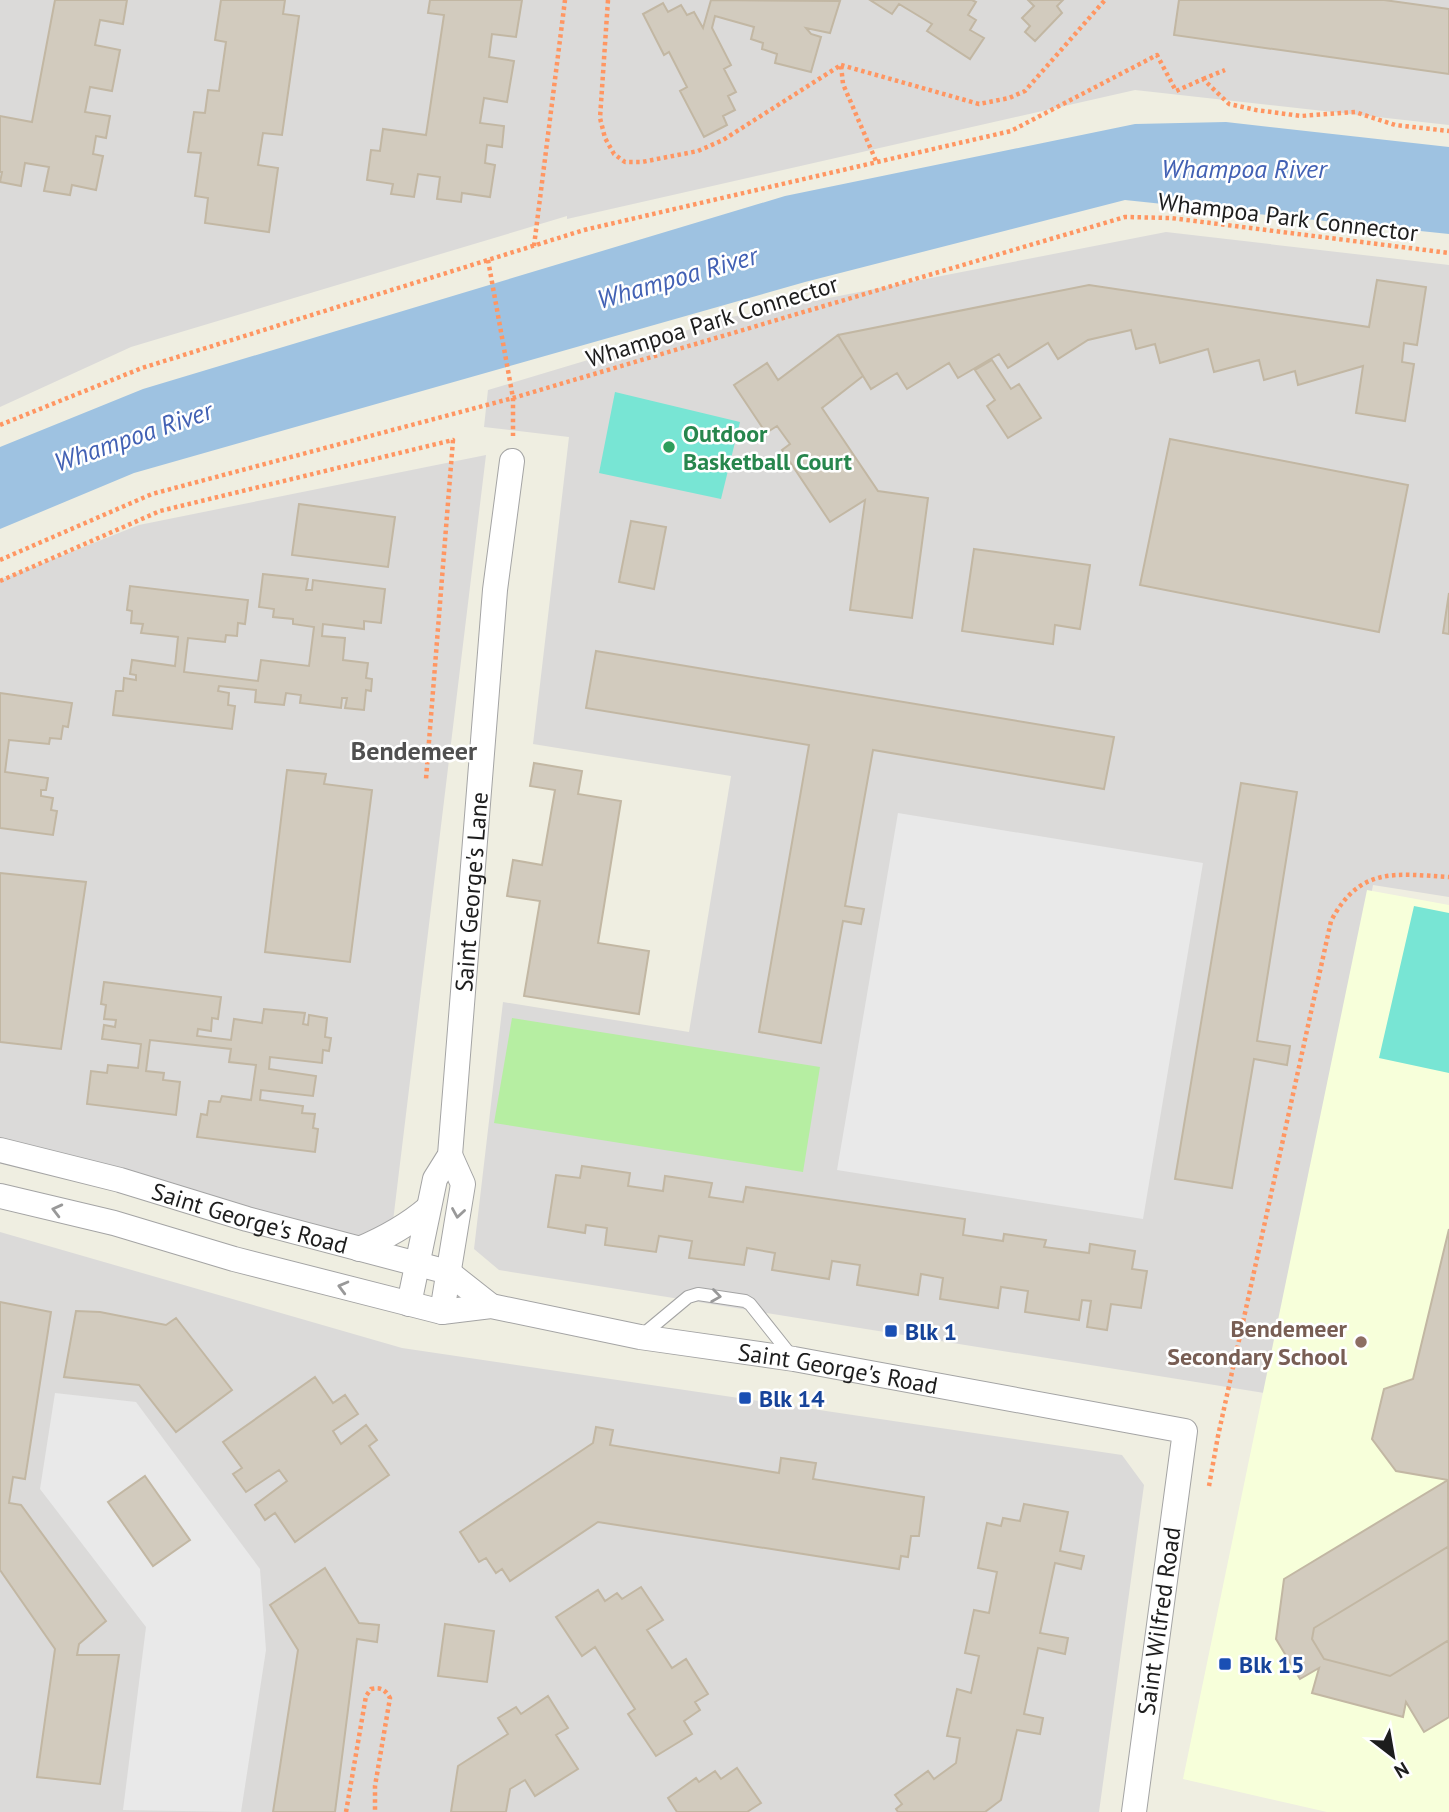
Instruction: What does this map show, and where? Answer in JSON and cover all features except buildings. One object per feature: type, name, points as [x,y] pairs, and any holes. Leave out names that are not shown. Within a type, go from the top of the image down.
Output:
[{"type":"street","name":"Saint George's Lane","points":[[409,1304],[435,1179],[450,1155],[495,590],[512,461]]},
{"type":"street","name":"Saint George's Road","points":[[0,1150],[120,1180],[247,1219],[448,1272],[491,1306]]},
{"type":"street","name":"Saint George's Lane","points":[[442,1312],[463,1184],[450,1155]]},
{"type":"street","name":"Saint George's Road","points":[[0,1196],[114,1223],[234,1259],[442,1312],[491,1306],[640,1337],[794,1359],[1185,1431]]},
{"type":"street","points":[[359,1249],[407,1225],[428,1208]]},
{"type":"street","name":"Saint Wilfred Road","points":[[1134,1812],[1185,1431]]},
{"type":"lane","points":[[640,1337],[688,1297],[698,1294],[750,1304],[794,1359]]},
{"type":"path","points":[[534,246],[565,0]]},
{"type":"path","points":[[608,0],[600,118],[614,154],[625,162],[642,162],[711,146],[841,65],[979,104],[1009,98],[1025,91],[1105,0]]},
{"type":"path","points":[[0,425],[142,368],[584,230],[1011,131],[1157,55],[1176,92],[1225,70]]},
{"type":"path","points":[[841,65],[843,84],[876,161]]},
{"type":"path","points":[[1203,79],[1229,104],[1256,110],[1301,116],[1355,112],[1395,125],[1449,131]]},
{"type":"path","name":"Whampoa Park Connector","points":[[0,560],[152,494],[513,398],[1125,217],[1171,218],[1449,253]]},
{"type":"path","points":[[488,260],[513,398],[512,461]]},
{"type":"path","points":[[0,580],[160,511],[453,440],[426,779]]},
{"type":"path","points":[[1208,1490],[1217,1436],[1331,921],[1341,902],[1357,886],[1377,877],[1399,874],[1449,877]]},
{"type":"path","points":[[346,1812],[366,1696],[370,1689],[379,1688],[387,1691],[390,1698],[376,1786],[375,1812]]},
{"type":"shaded area","points":[[0,0],[1449,0],[1449,125],[1135,90],[567,219],[567,216],[131,347],[0,407]]},
{"type":"shaded area","points":[[1166,232],[1449,265],[1449,897],[1373,885],[1277,1395],[499,1270],[474,1249],[503,1002],[689,1032],[731,776],[533,744],[569,437],[484,427],[488,390],[731,317]]},
{"type":"shaded area","name":"Outdoor Basketball Court","points":[[615,392],[740,422],[721,499],[599,473]]},
{"type":"shaded area","points":[[486,455],[390,1246],[0,1151],[0,580],[139,525]]},
{"type":"shaded area","points":[[898,813],[1203,863],[1143,1219],[837,1170]]},
{"type":"shaded area","name":"Bendemeer Secondary School","points":[[1367,890],[1449,905],[1449,1812],[1327,1812],[1183,1779]]},
{"type":"shaded area","points":[[1414,906],[1449,913],[1449,1073],[1379,1058]]},
{"type":"shaded area","points":[[0,1232],[402,1348],[1122,1455],[1144,1485],[1099,1812],[0,1812]]},
{"type":"shaded area","points":[[55,1393],[136,1402],[260,1569],[266,1650],[241,1812],[123,1810],[146,1627],[40,1489]]},
{"type":"green space","points":[[512,1018],[820,1067],[803,1172],[494,1123]]},
{"type":"water","name":"Whampoa River","points":[[1226,122],[1449,147],[1449,234],[1125,200],[805,282],[134,473],[0,529],[0,447],[143,389],[785,196],[1135,124]]},
{"type":"place","name":"Outdoor Basketball Court","points":[[669,447]]},
{"type":"place","name":"Blk 1","points":[[891,1331]]},
{"type":"place","name":"Bendemeer Secondary School","points":[[1361,1342]]},
{"type":"place","name":"Blk 14","points":[[745,1398]]},
{"type":"place","name":"Blk 15","points":[[1225,1664]]},
{"type":"district","name":"Bendemeer","points":[[414,750]]}]
